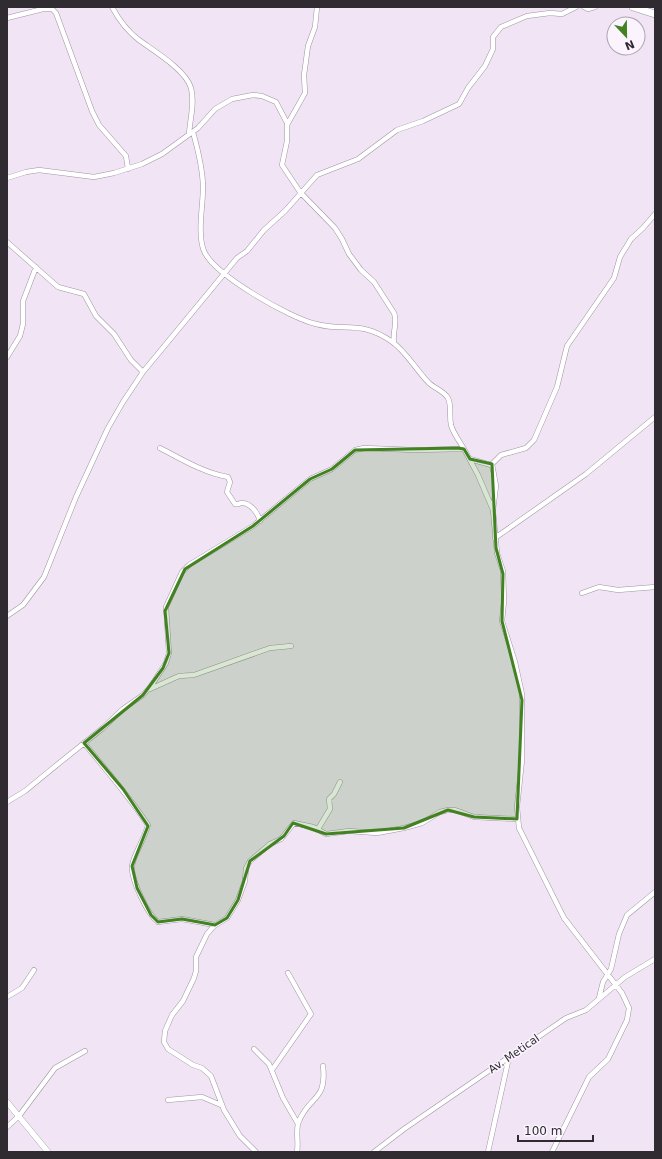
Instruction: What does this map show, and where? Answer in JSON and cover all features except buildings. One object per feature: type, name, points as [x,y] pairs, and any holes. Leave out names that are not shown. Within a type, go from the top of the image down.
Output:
[{"type":"highway","points":[[633,7],[655,14]]},
{"type":"street","points":[[112,7],[119,20],[132,34],[169,62],[191,86],[193,102],[191,133],[200,157],[203,182],[201,216],[204,251],[216,267],[265,302],[301,318],[324,326],[362,327],[373,330],[394,343],[421,375],[446,396],[450,408],[451,425],[470,459],[493,510]]},
{"type":"street","points":[[316,7],[315,27],[308,46],[304,75],[305,93],[288,125],[287,141],[282,165],[300,192],[335,228],[342,239],[348,254],[361,270],[374,282],[394,313],[396,318],[393,333],[394,343]]},
{"type":"street","points":[[7,616],[23,605],[44,577],[76,497],[108,428],[144,372],[206,294],[225,274],[237,258],[247,251],[264,230],[284,211],[317,175],[358,159],[397,130],[429,119],[459,104],[468,88],[485,66],[492,48],[493,37],[500,27],[526,16],[550,13],[562,14],[576,7]]},
{"type":"street","points":[[584,7],[588,9],[595,7]]},
{"type":"street","points":[[7,18],[44,9],[52,9],[56,13],[92,111],[99,125],[126,156],[128,169]]},
{"type":"street","points":[[7,178],[26,172],[39,170],[94,177],[128,169],[162,154],[191,133],[215,110],[228,102],[254,95],[262,96],[276,102],[288,125]]},
{"type":"street","points":[[470,459],[483,464],[492,464],[501,455],[526,448],[534,440],[557,387],[567,346],[614,278],[620,257],[631,239],[655,214]]},
{"type":"street","points":[[7,242],[58,287],[84,294],[95,314],[114,334],[131,360],[144,372]]},
{"type":"street","points":[[7,357],[20,336],[23,324],[23,301],[36,267]]},
{"type":"street","points":[[495,538],[550,501],[586,474],[655,417]]},
{"type":"street","points":[[160,448],[198,467],[221,476],[228,476],[230,482],[227,492],[235,504],[241,503],[249,506],[256,512],[260,521]]},
{"type":"street","points":[[148,690],[163,668],[167,658],[168,641],[166,611],[182,572],[193,562],[260,521],[310,479],[336,466],[355,450],[364,448],[414,450],[464,449]]},
{"type":"street","points":[[492,464],[496,486],[493,510],[495,538],[497,553],[503,571],[504,601],[502,621],[515,662],[522,694],[522,760],[517,820],[522,835],[555,903],[564,918],[616,985],[627,1002],[629,1012],[627,1020],[608,1059],[587,1081],[552,1152]]},
{"type":"street","points":[[582,593],[599,587],[618,590],[655,587]]},
{"type":"street","points":[[7,802],[25,791],[84,743],[123,708],[148,690],[179,676],[194,676],[270,648],[291,646]]},
{"type":"street","points":[[84,743],[106,771],[123,789],[148,825],[132,866],[137,888],[151,915],[158,922],[182,919],[215,925]]},
{"type":"street","points":[[318,829],[330,809],[329,799],[334,794],[340,782]]},
{"type":"street","points":[[256,1152],[240,1136],[222,1105],[211,1076],[202,1068],[193,1065],[168,1049],[164,1038],[168,1021],[183,1001],[194,978],[199,952],[210,929],[227,918],[238,900],[245,881],[246,868],[250,861],[270,844],[281,839],[293,824],[318,829],[323,834],[349,831],[377,833],[414,826],[440,812],[448,810],[455,810],[474,817],[517,820]]},
{"type":"street","points":[[599,998],[603,982],[612,966],[619,934],[627,915],[655,892]]},
{"type":"street","name":"Av. Metical","points":[[374,1152],[409,1125],[566,1018],[585,1011],[616,985],[642,966],[655,959]]},
{"type":"street","points":[[7,997],[22,988],[34,970]]},
{"type":"street","points":[[272,1070],[311,1014],[288,973]]},
{"type":"street","points":[[254,1049],[269,1064],[283,1098],[298,1124]]},
{"type":"street","points":[[7,1127],[19,1116],[55,1068],[86,1051]]},
{"type":"street","points":[[488,1152],[509,1057]]},
{"type":"street","points":[[297,1152],[298,1124],[307,1108],[321,1092],[324,1074],[323,1066]]},
{"type":"street","points":[[168,1100],[202,1097],[222,1105]]},
{"type":"street","points":[[7,1102],[48,1152]]},
{"type":"highlighted area","points":[[458,448],[464,449],[470,459],[492,464],[496,548],[503,574],[502,621],[522,700],[517,819],[474,817],[448,810],[404,828],[326,834],[293,823],[284,836],[250,861],[238,900],[227,918],[215,925],[182,919],[158,922],[151,915],[137,888],[132,866],[148,826],[123,789],[84,743],[143,695],[163,668],[169,653],[165,611],[185,569],[253,526],[310,479],[332,469],[355,450]]}]
